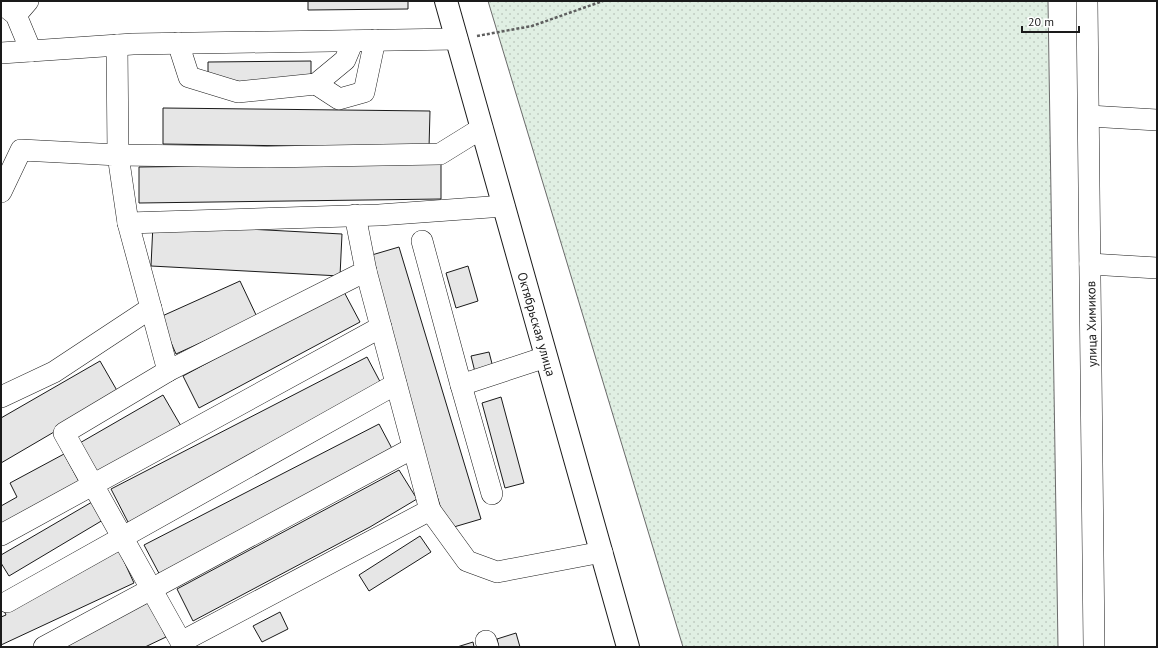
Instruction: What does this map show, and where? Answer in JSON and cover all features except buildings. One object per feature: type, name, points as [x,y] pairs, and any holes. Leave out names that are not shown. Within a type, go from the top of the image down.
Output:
[{"type":"main road","name":"Октябрьская улица","points":[[446,1],[628,647]]},
{"type":"street","name":"улица Химиков","points":[[1088,1],[1094,647]]},
{"type":"street","points":[[15,6],[31,51]]},
{"type":"street","points":[[1,53],[117,45],[178,43],[457,39]]},
{"type":"street","points":[[316,84],[339,99],[364,92],[375,40]]},
{"type":"street","points":[[178,43],[189,77],[238,92],[316,84],[345,60],[353,41]]},
{"type":"street","points":[[117,45],[118,155],[128,223],[168,371]]},
{"type":"street","points":[[1089,116],[1157,120]]},
{"type":"street","points":[[1,192],[21,150],[118,155],[266,157],[440,154],[482,128]]},
{"type":"street","points":[[128,223],[355,215],[504,206]]},
{"type":"street","points":[[355,215],[366,271],[430,510],[467,561],[497,572],[602,552]]},
{"type":"street","points":[[422,241],[492,494]]},
{"type":"street","points":[[1090,264],[1157,268]]},
{"type":"street","points":[[366,271],[168,371],[64,433],[151,589],[177,645],[430,510]]},
{"type":"street","points":[[1,398],[54,372],[151,308]]},
{"type":"street","points":[[1,535],[94,486],[381,327]]},
{"type":"street","points":[[461,385],[546,357]]},
{"type":"street","points":[[7,602],[123,539],[396,384]]},
{"type":"street","points":[[44,647],[413,448]]},
{"type":"path","points":[[457,39],[532,26],[603,1]]},
{"type":"green space","points":[[488,1],[1048,1],[1058,647],[683,647]]}]
